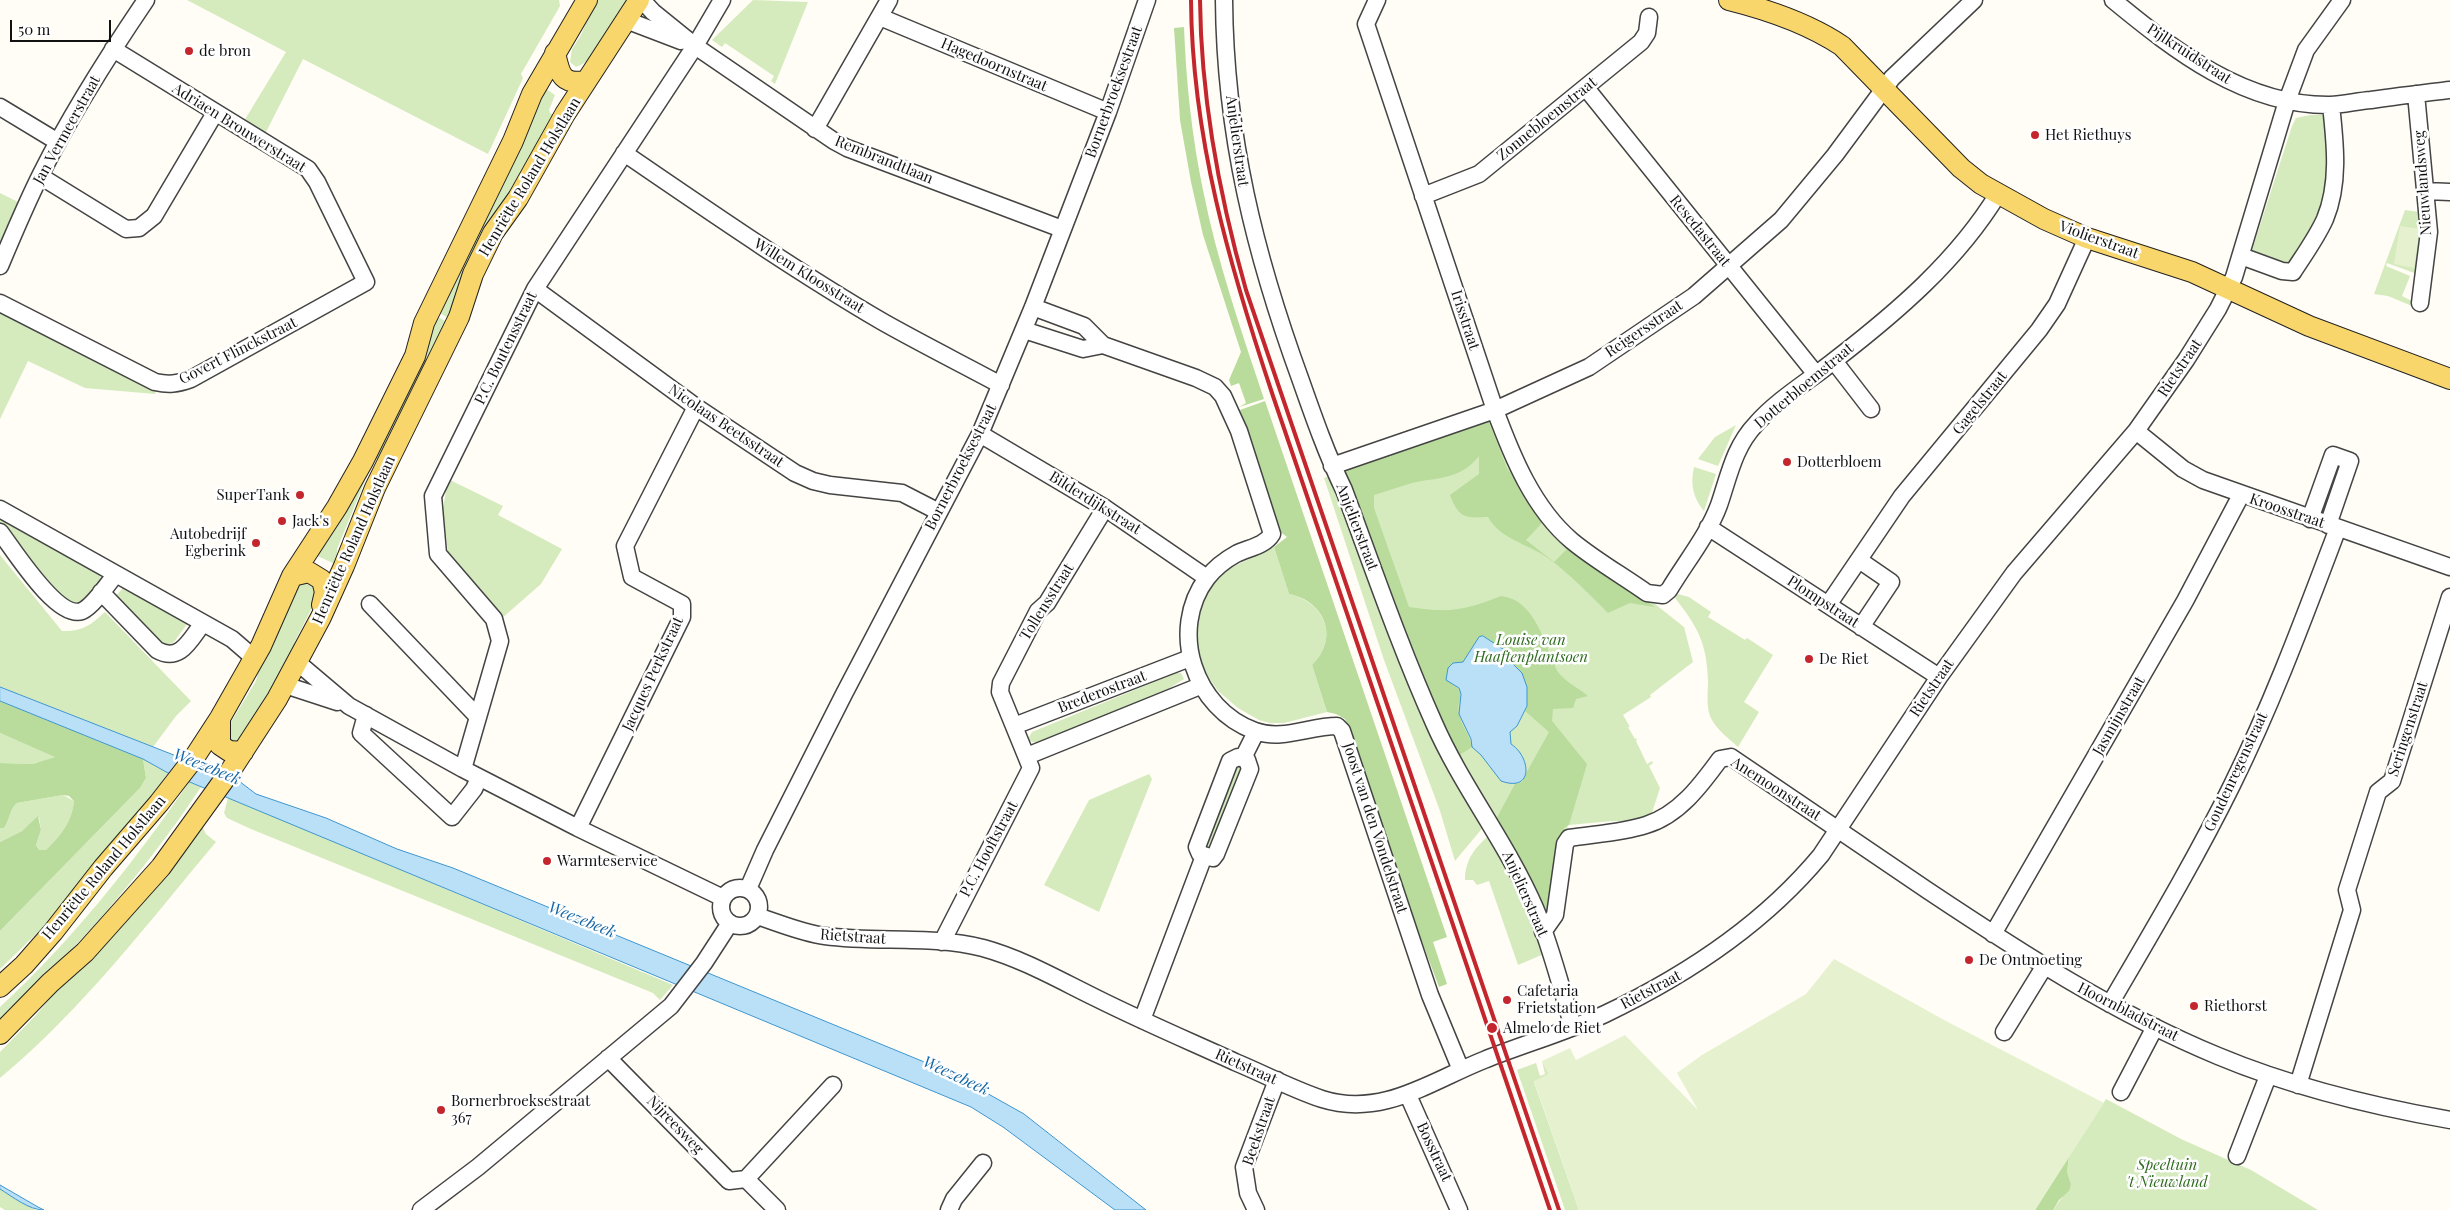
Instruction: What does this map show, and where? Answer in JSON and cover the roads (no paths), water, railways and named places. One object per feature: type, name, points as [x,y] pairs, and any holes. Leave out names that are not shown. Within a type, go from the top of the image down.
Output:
[{"type":"main road","name":"Henriëtte Roland Holstlaan","points":[[0,987],[24,965],[53,932],[102,868],[177,781],[220,718],[258,652],[292,576],[337,507],[399,390],[414,356],[424,323],[513,141],[536,86],[587,0]]},
{"type":"main road","name":"Henriëtte Roland Holstlaan","points":[[0,1034],[85,952],[161,868],[229,773],[285,685],[344,566],[375,488],[459,317],[473,274],[493,233],[518,198],[586,82],[640,0]]},
{"type":"main road","name":"Violierstraat","points":[[1729,0],[1770,11],[1798,22]]},
{"type":"main road","name":"Violierstraat","points":[[1756,0],[1842,46],[1961,168],[1998,194],[2044,219],[2087,238],[2183,269],[2230,288],[2309,326],[2450,379]]},
{"type":"main road","points":[[555,53],[560,74],[563,78],[575,83],[586,82]]},
{"type":"main road","points":[[292,576],[310,572],[322,580],[325,592],[320,617]]},
{"type":"main road","points":[[220,718],[220,745],[229,751],[243,752]]},
{"type":"street","name":"Jan Vermeerstraat","points":[[0,266],[40,176],[58,142],[113,49],[146,0]]},
{"type":"street","name":"Rembrandtlaan","points":[[640,0],[695,46],[815,129],[847,148],[1062,229]]},
{"type":"street","name":"P.C. Boutensstraat","points":[[463,769],[500,641],[494,619],[438,554],[433,496],[535,289],[695,46],[722,0]]},
{"type":"street","points":[[815,129],[889,0]]},
{"type":"street","name":"Bornerbroeksestraat","points":[[748,889],[765,850],[980,434],[1033,307],[1108,112],[1147,0]]},
{"type":"street","name":"Anjelierstraat","points":[[1224,0],[1224,37],[1231,109],[1242,182],[1257,246],[1286,339],[1332,466],[1344,490],[1406,656],[1433,722],[1444,746],[1494,829],[1534,908],[1572,1027]]},
{"type":"street","name":"Irisstraat","points":[[1377,0],[1366,24],[1495,410],[1519,468],[1553,522],[1572,540],[1648,593]]},
{"type":"street","name":"Reigersstraat","points":[[1332,466],[1495,410],[1589,366],[1694,296],[1781,220],[1835,155],[1892,78],[1974,0]]},
{"type":"street","name":"Pijlkruidstraat","points":[[2113,0],[2167,43],[2205,68],[2242,87],[2287,101],[2331,105],[2450,90]]},
{"type":"street","name":"Rietstraat","points":[[757,916],[803,932],[824,936],[942,942],[983,948],[1036,968],[1142,1020],[1278,1080],[1324,1099],[1351,1104],[1370,1103],[1408,1095],[1461,1070],[1604,1014],[1702,962],[1758,919],[1799,882],[1839,830],[1939,676],[2020,567],[2136,431],[2186,360],[2230,288],[2287,101],[2306,50],[2342,0]]},
{"type":"street","name":"Zonnebloemstraat","points":[[1423,196],[1479,174],[1641,42],[1647,33],[1649,17]]},
{"type":"street","name":"Hagedoornstraat","points":[[880,18],[1108,112]]},
{"type":"street","name":"Rembrandtlaan","points":[[626,20],[695,46]]},
{"type":"street","name":"Adriaen Brouwerstraat","points":[[113,49],[308,168],[318,182],[366,282]]},
{"type":"street","name":"Resedastraat","points":[[1586,88],[1815,373]]},
{"type":"street","name":"Nieuwlandsweg","points":[[2416,94],[2426,191],[2428,232],[2420,303]]},
{"type":"street","points":[[2241,256],[2282,271],[2293,272],[2325,220],[2331,200],[2335,174],[2331,105]]},
{"type":"street","points":[[0,107],[58,142]]},
{"type":"street","points":[[40,176],[126,228],[139,228],[154,216],[215,113]]},
{"type":"street","name":"Willem Kloosstraat","points":[[624,153],[767,251],[884,323],[1001,385]]},
{"type":"street","points":[[2426,191],[2450,192]]},
{"type":"street","name":"Dotterbloemstraat","points":[[1648,593],[1659,596],[1669,590],[1708,527],[1718,506],[1727,474],[1743,440],[1756,423],[1815,373],[1834,361],[1935,276],[1964,244],[1998,194]]},
{"type":"street","name":"Gagelstraat","points":[[1828,605],[1902,496],[2039,330],[2057,304],[2087,238]]},
{"type":"street","name":"Govert Flinckstraat","points":[[0,303],[155,382],[168,385],[178,384],[190,379],[366,282]]},
{"type":"street","name":"Nicolaas Beetsstraat","points":[[535,289],[696,407],[795,472],[813,481],[902,493],[939,512]]},
{"type":"street","name":"Joost van den Vondelstraat","points":[[1033,307],[1084,326],[1103,345],[1196,378],[1215,388],[1223,396],[1239,431],[1272,534],[1268,539],[1217,566],[1207,578],[1191,608],[1190,658],[1200,686],[1224,715],[1256,732],[1282,735],[1337,726],[1342,731],[1430,994],[1461,1070]]},
{"type":"street","name":"Joost van den Vondelstraat","points":[[1024,330],[1083,349],[1103,345]]},
{"type":"street","points":[[1834,361],[1871,409]]},
{"type":"street","name":"Jacques Perkstraat","points":[[578,828],[682,617],[682,604],[632,577],[624,546],[696,407]]},
{"type":"street","name":"Kroosstraat","points":[[2136,431],[2196,476],[2241,495],[2450,567]]},
{"type":"street","name":"Bilderdijkstraat","points":[[980,434],[1105,508],[1207,578]]},
{"type":"street","name":"Goudenregenstraat","points":[[2110,1004],[2206,837],[2233,784],[2304,622],[2350,462],[2333,455],[2310,519]]},
{"type":"street","name":"Jasmijnstraat","points":[[1993,934],[2185,601],[2241,495]]},
{"type":"street","name":"Tollensstraat","points":[[1026,756],[1000,692],[1001,683],[1038,611],[1047,603],[1105,508]]},
{"type":"street","points":[[0,509],[115,575],[258,652]]},
{"type":"street","name":"Plompstraat","points":[[1708,527],[1939,676]]},
{"type":"street","points":[[0,532],[52,600],[64,609],[75,613],[84,610],[115,575]]},
{"type":"street","points":[[1859,560],[1891,582],[1861,627]]},
{"type":"street","points":[[101,592],[157,650],[166,655],[175,655],[188,642],[202,623]]},
{"type":"street","name":"Seringenstraat","points":[[2298,1085],[2352,910],[2347,890],[2378,792],[2392,781],[2450,597]]},
{"type":"street","points":[[370,604],[477,716]]},
{"type":"street","name":"Brederostraat","points":[[1014,726],[1190,658]]},
{"type":"street","points":[[297,662],[349,706]]},
{"type":"street","points":[[285,685],[349,706],[479,778],[723,898]]},
{"type":"street","name":"Brederostraat","points":[[1026,756],[1200,686]]},
{"type":"street","points":[[366,715],[361,734],[452,817],[474,789],[479,778]]},
{"type":"street","points":[[1142,1020],[1204,856],[1213,858],[1216,854],[1250,769],[1247,760],[1243,758],[1256,732]]},
{"type":"street","name":"P.C. Hooftstraat","points":[[942,942],[1031,768],[1026,756]]},
{"type":"street","name":"Anemoonstraat","points":[[1543,932],[1555,916],[1565,844],[1569,838],[1647,825],[1668,815],[1698,788],[1720,758],[1731,757],[1839,830]]},
{"type":"street","name":"Hoornbladstraat","points":[[1839,830],[2044,967],[2155,1027],[2220,1057],[2268,1076],[2379,1107],[2450,1120]]},
{"type":"street","points":[[734,888],[748,889],[758,900],[757,916],[745,925],[730,923],[721,912],[723,898],[734,888]]},
{"type":"street","points":[[421,1210],[478,1167],[679,998],[730,923]]},
{"type":"street","points":[[2004,1032],[2044,967]]},
{"type":"street","points":[[2121,1092],[2155,1027]]},
{"type":"street","name":"Nijreesweg","points":[[608,1058],[730,1181],[746,1180]]},
{"type":"street","points":[[2237,1156],[2268,1076]]},
{"type":"street","name":"Beekstraat","points":[[1256,1210],[1248,1193],[1244,1167],[1278,1080]]},
{"type":"street","points":[[777,1210],[746,1180],[833,1085]]},
{"type":"street","name":"Bosstraat","points":[[1408,1095],[1459,1210]]},
{"type":"street","points":[[949,1210],[954,1199],[983,1163]]},
{"type":"water","points":[[1483,636],[1506,651],[1510,661],[1522,673],[1527,687],[1527,706],[1517,726],[1510,732],[1511,744],[1523,757],[1525,765],[1526,772],[1524,778],[1519,782],[1501,781],[1481,755],[1472,747],[1471,739],[1459,714],[1461,694],[1459,688],[1446,680],[1448,668],[1453,663],[1463,662],[1479,637]]},
{"type":"water","name":"Weezebeek","points":[[0,687],[230,777],[239,781],[256,794],[326,818],[397,849],[453,868],[951,1073],[1024,1114],[1146,1210],[1115,1210],[1003,1127],[971,1107],[168,773],[143,759],[0,701]]},
{"type":"water","points":[[0,1185],[44,1210],[33,1208],[21,1202],[0,1189]]},
{"type":"railway","points":[[1191,0],[1198,102],[1206,152],[1216,201],[1242,299],[1273,396],[1550,1210]]},
{"type":"railway","points":[[1200,0],[1204,74],[1213,146],[1236,254],[1246,290],[1559,1210]]},
{"type":"place","name":"de bron","points":[[189,51]]},
{"type":"place","name":"Het Riethuys","points":[[2035,135]]},
{"type":"place","name":"Dotterbloem","points":[[1787,462]]},
{"type":"place","name":"SuperTank","points":[[300,495]]},
{"type":"place","name":"Jack's","points":[[282,521]]},
{"type":"place","name":"Autobedrijf Egberink","points":[[256,543]]},
{"type":"place","name":"De Riet","points":[[1809,659]]},
{"type":"place","name":"Warmteservice","points":[[547,861]]},
{"type":"place","name":"De Ontmoeting","points":[[1969,960]]},
{"type":"place","name":"Cafetaria Frietstation","points":[[1507,1000]]},
{"type":"place","name":"Riethorst","points":[[2194,1006]]},
{"type":"place","name":"Almelo de Riet","points":[[1492,1028]]},
{"type":"place","name":"Bornerbroeksestraat 367","points":[[441,1110]]},
{"type":"park label","name":"Louise van Haaftenplantsoen","points":[[1531,648]]},
{"type":"park label","name":"Speeltuin 't Nieuwland","points":[[2167,1174]]}]
